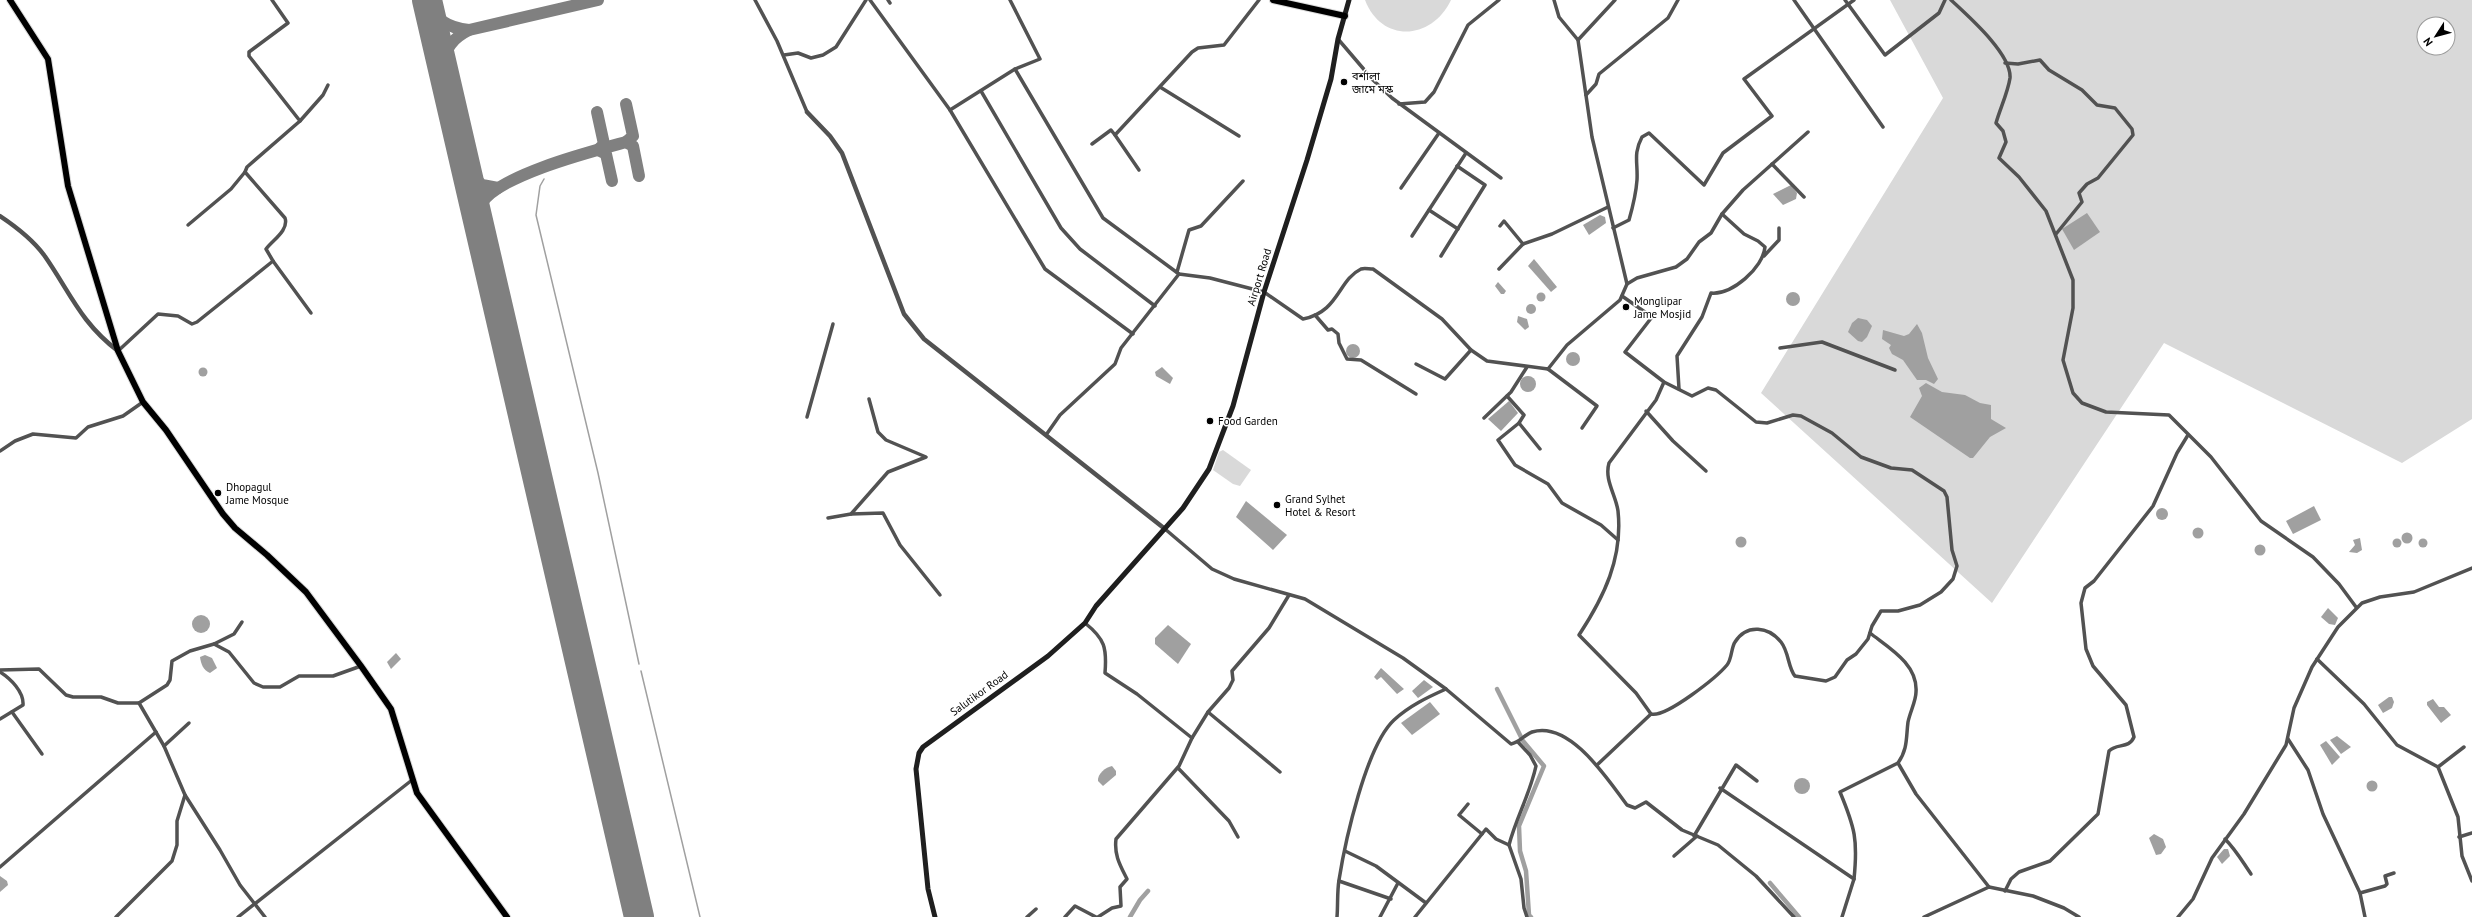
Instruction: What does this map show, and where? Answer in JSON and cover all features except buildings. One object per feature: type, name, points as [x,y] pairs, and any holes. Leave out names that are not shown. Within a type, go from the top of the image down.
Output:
[{"type":"highway","points":[[10,0],[48,59],[68,186],[118,351],[143,402],[170,436],[223,514],[235,528],[267,555],[306,592],[328,618],[391,709],[412,780],[430,814],[507,917]]},
{"type":"highway","points":[[1273,0],[1345,16]]},
{"type":"main road","name":"Airport Road","points":[[1164,529],[1199,487],[1212,462],[1233,406],[1264,292],[1326,97],[1338,39],[1349,0]]},
{"type":"main road","name":"Salutikor Road","points":[[935,917],[928,889],[916,769],[919,753],[923,747],[1048,656],[1085,623],[1096,606],[1164,529]]},
{"type":"street","points":[[272,0],[288,23],[249,52],[249,56],[300,121]]},
{"type":"street","points":[[755,0],[784,55],[807,112],[830,136],[842,153],[904,314],[924,339],[1164,529],[1212,569],[1234,579],[1306,599],[1403,658],[1446,689],[1511,744],[1518,742],[1532,732],[1554,732],[1579,745],[1597,765],[1627,805],[1635,808],[1646,802],[1695,836],[1718,845],[1756,876],[1794,917]]},
{"type":"street","points":[[784,55],[798,53],[811,58],[823,55],[836,47],[866,0]]},
{"type":"street","points":[[870,0],[950,110],[1045,268],[1133,334]]},
{"type":"street","points":[[950,110],[1015,69],[1040,59],[1010,0]]},
{"type":"street","points":[[1115,135],[1192,52],[1198,48],[1224,45],[1260,0]]},
{"type":"street","points":[[1400,104],[1425,102],[1434,92],[1468,24],[1499,0]]},
{"type":"street","points":[[1554,0],[1560,17],[1578,40],[1592,137],[1627,284]]},
{"type":"street","points":[[1578,40],[1615,0]]},
{"type":"street","points":[[1586,95],[1596,84],[1599,74],[1668,18],[1678,0]]},
{"type":"street","points":[[1794,0],[1883,127]]},
{"type":"street","points":[[1845,0],[1885,55],[1939,12],[1945,0]]},
{"type":"street","points":[[1613,228],[1629,220],[1635,199],[1637,178],[1635,161],[1642,137],[1649,133],[1704,185],[1723,153],[1772,116],[1744,79],[1854,0]]},
{"type":"street","points":[[1951,0],[1988,35],[2006,63],[2010,77],[1996,122],[2003,130],[2006,142],[1999,158],[2019,177],[2046,211],[2073,280],[2073,308],[2064,360],[2074,393],[2082,403],[2106,412],[2169,415],[2211,457],[2261,521],[2313,557],[2339,584],[2356,607]]},
{"type":"street","points":[[1338,39],[1373,80],[1400,104],[1501,178]]},
{"type":"street","points":[[2006,63],[2018,64],[2040,60],[2049,70],[2082,90],[2097,105],[2115,108],[2132,130],[2133,135],[2098,178],[2087,184],[2079,193],[2082,202],[2056,234]]},
{"type":"street","points":[[1015,69],[1103,218],[1178,273],[1210,278],[1264,292],[1303,319],[1315,315],[1336,300],[1352,276],[1362,268],[1373,269],[1442,320],[1471,350],[1487,362],[1548,370],[1597,406],[1582,428]]},
{"type":"street","points":[[188,225],[232,189],[247,167],[300,121],[323,95],[328,85]]},
{"type":"street","points":[[1160,87],[1239,136]]},
{"type":"street","points":[[981,91],[1061,228],[1080,249],[1155,306]]},
{"type":"street","points":[[1092,144],[1111,130],[1139,170]]},
{"type":"street","points":[[1548,370],[1568,345],[1620,300],[1627,284],[1637,278],[1676,267],[1687,259],[1699,242],[1711,233],[1722,214],[1743,190],[1808,132]]},
{"type":"street","points":[[1400,188],[1439,133]]},
{"type":"street","points":[[1412,236],[1466,153]]},
{"type":"street","points":[[1772,164],[1804,197]]},
{"type":"street","points":[[1441,256],[1485,185],[1457,166]]},
{"type":"street","points":[[245,172],[285,218],[287,223],[285,228],[266,249],[311,313]]},
{"type":"street","points":[[1046,435],[1060,415],[1115,364],[1121,348],[1155,306],[1178,273],[1189,230],[1202,226],[1243,180]]},
{"type":"street","points":[[1499,269],[1523,244],[1552,234],[1608,207]]},
{"type":"street","points":[[1429,210],[1458,229]]},
{"type":"street","points":[[1722,214],[1744,234],[1758,241],[1765,248],[1764,256]]},
{"type":"street","points":[[0,216],[43,254],[78,312],[98,335],[118,351],[158,314],[178,316],[192,324],[197,322],[273,260]]},
{"type":"street","points":[[1500,226],[1504,222],[1523,244]]},
{"type":"street","points":[[1679,389],[1677,356],[1702,317],[1707,299],[1711,293],[1721,294],[1735,287],[1779,240],[1779,228]]},
{"type":"street","points":[[1597,765],[1651,714],[1676,707],[1728,664],[1735,642],[1752,629],[1761,628],[1781,642],[1795,676],[1826,681],[1835,677],[1870,633],[1882,611],[1898,611],[1920,605],[1941,592],[1953,579],[1956,566],[1952,550],[1947,497],[1944,491],[1912,470],[1891,468],[1861,457],[1832,432],[1802,416],[1794,415],[1767,423],[1756,422],[1716,390],[1708,388],[1692,396],[1664,382],[1626,352],[1652,317],[1622,296]]},
{"type":"street","points":[[1315,315],[1328,330],[1332,329],[1338,334],[1339,343],[1347,359],[1361,360],[1416,394]]},
{"type":"street","points":[[807,417],[833,324]]},
{"type":"street","points":[[1780,348],[1822,342],[1895,370]]},
{"type":"street","points":[[1416,364],[1445,379],[1471,350]]},
{"type":"street","points":[[1484,418],[1507,396],[1528,367]]},
{"type":"street","points":[[1651,714],[1636,694],[1579,635],[1607,588],[1618,540],[1618,510],[1608,468],[1611,458],[1656,400],[1664,382]]},
{"type":"street","points":[[1507,396],[1524,415],[1519,423],[1498,440],[1515,465],[1548,484],[1562,503],[1601,525],[1618,540]]},
{"type":"street","points":[[851,514],[888,472],[926,457],[886,440],[878,432],[869,399]]},
{"type":"street","points":[[0,451],[15,441],[33,434],[76,438],[88,427],[123,416],[143,402]]},
{"type":"street","points":[[1646,411],[1673,441],[1706,471]]},
{"type":"street","points":[[1519,423],[1540,450]]},
{"type":"street","points":[[2005,891],[2012,879],[2019,872],[2050,861],[2098,814],[2109,751],[2130,744],[2134,737],[2126,704],[2093,666],[2086,649],[2081,603],[2086,588],[2094,581],[2153,506],[2177,454],[2188,435]]},
{"type":"street","points":[[828,518],[851,514],[883,513],[900,545],[940,595]]},
{"type":"street","points":[[2178,917],[2193,899],[2212,858],[2244,814],[2286,745],[2294,708],[2317,659],[2338,627],[2356,607],[2362,603],[2380,597],[2414,592],[2472,568]]},
{"type":"street","points":[[1064,917],[1075,906],[1097,917],[1112,908],[1121,906],[1120,887],[1127,879],[1117,860],[1115,850],[1116,839],[1178,768],[1192,738],[1208,712],[1229,688],[1233,680],[1232,672],[1269,628],[1289,595]]},
{"type":"street","points":[[0,671],[39,669],[66,694],[73,697],[101,697],[118,703],[139,703],[167,685],[170,680],[172,661],[190,651],[214,644],[234,634],[242,622]]},
{"type":"street","points":[[1085,623],[1104,644],[1106,653],[1105,673],[1137,694],[1192,738]]},
{"type":"street","points":[[1842,917],[1854,879],[1858,859],[1855,832],[1840,792],[1898,762],[1904,754],[1907,745],[1907,730],[1916,693],[1916,685],[1907,662],[1870,633]]},
{"type":"street","points":[[214,644],[229,652],[254,683],[263,687],[280,687],[299,676],[332,676],[361,666]]},
{"type":"street","points":[[2317,659],[2364,704],[2397,745],[2438,767],[2458,817],[2458,837],[2462,856],[2472,881]]},
{"type":"street","points":[[0,671],[15,686],[23,700],[23,705],[0,719]]},
{"type":"street","points":[[1337,917],[1339,881],[1347,833],[1373,753],[1393,721],[1419,702],[1446,689]]},
{"type":"street","points":[[139,703],[164,746],[185,795],[240,885],[265,917]]},
{"type":"street","points":[[12,712],[42,754]]},
{"type":"street","points":[[1208,712],[1280,772]]},
{"type":"street","points":[[164,746],[189,723]]},
{"type":"street","points":[[0,867],[156,732]]},
{"type":"street","points":[[2288,738],[2308,770],[2323,814],[2360,892],[2365,917]]},
{"type":"street","points":[[1518,742],[1530,755],[1536,766],[1531,788],[1516,819],[1509,845],[1521,879],[1524,908],[1527,917]]},
{"type":"street","points":[[2438,767],[2464,747]]},
{"type":"street","points":[[1898,762],[1916,794],[1989,887],[2033,896],[2064,908],[2079,917]]},
{"type":"street","points":[[1674,856],[1695,836],[1720,788],[1736,764],[1757,781]]},
{"type":"street","points":[[1178,768],[1229,821],[1238,837]]},
{"type":"street","points":[[238,917],[412,780]]},
{"type":"street","points":[[1720,788],[1854,879]]},
{"type":"street","points":[[116,917],[174,857],[177,845],[177,821],[185,795]]},
{"type":"street","points":[[1468,804],[1459,815],[1482,834]]},
{"type":"street","points":[[1416,917],[1486,829],[1496,839],[1509,845]]},
{"type":"street","points":[[2458,837],[2472,833]]},
{"type":"street","points":[[2225,839],[2239,853],[2240,859],[2251,874]]},
{"type":"street","points":[[1345,851],[1376,866],[1426,903]]},
{"type":"street","points":[[2360,892],[2385,886],[2387,884],[2385,876],[2394,872]]},
{"type":"street","points":[[1339,881],[1391,899]]},
{"type":"street","points":[[1380,917],[1391,899],[1398,882]]},
{"type":"street","points":[[1924,917],[1989,887]]},
{"type":"street","points":[[1027,917],[1036,909]]},
{"type":"shaded area","points":[[1365,0],[1451,0],[1443,13],[1432,23],[1420,29],[1407,32],[1395,30],[1383,24],[1373,14]]},
{"type":"shaded area","points":[[1890,0],[2472,0],[2472,419],[2402,463],[2164,343],[1992,603],[1761,393],[1943,98]]},
{"type":"shaded area","points":[[1791,185],[1797,193],[1796,199],[1783,205],[1773,194]]},
{"type":"shaded area","points":[[2087,213],[2100,232],[2074,250],[2062,229]]},
{"type":"shaded area","points":[[1600,215],[1605,217],[1606,223],[1589,235],[1583,225]]},
{"type":"shaded area","points":[[1534,259],[1557,287],[1551,292],[1528,266]]},
{"type":"shaded area","points":[[1498,282],[1506,291],[1504,294],[1501,294],[1495,286]]},
{"type":"shaded area","points":[[1541,292],[1546,297],[1541,302],[1536,297]]},
{"type":"shaded area","points":[[1793,292],[1798,294],[1800,299],[1798,304],[1793,306],[1788,304],[1786,299],[1788,294]]},
{"type":"shaded area","points":[[1531,304],[1536,309],[1531,314],[1526,309]]},
{"type":"shaded area","points":[[1518,316],[1527,319],[1529,327],[1525,330],[1517,322]]},
{"type":"shaded area","points":[[1858,318],[1867,320],[1872,326],[1867,337],[1862,342],[1858,341],[1848,332],[1852,323]]},
{"type":"shaded area","points":[[1917,324],[1922,333],[1928,358],[1938,379],[1934,384],[1926,380],[1917,380],[1903,360],[1892,354],[1889,348],[1891,345],[1882,339],[1883,330],[1904,336],[1909,334]]},
{"type":"shaded area","points":[[1350,344],[1356,344],[1360,348],[1360,354],[1356,358],[1350,358],[1346,354],[1346,348]]},
{"type":"shaded area","points":[[1573,352],[1578,354],[1580,359],[1578,364],[1573,366],[1568,364],[1566,359],[1568,354]]},
{"type":"shaded area","points":[[203,367],[208,372],[203,377],[198,372]]},
{"type":"shaded area","points":[[1162,367],[1173,378],[1170,384],[1156,376],[1155,372]]},
{"type":"shaded area","points":[[1528,376],[1535,381],[1536,384],[1531,391],[1528,392],[1521,387],[1520,384],[1525,377]]},
{"type":"shaded area","points":[[1926,383],[1942,392],[1965,395],[1980,403],[1991,405],[1991,419],[2006,428],[1990,437],[1973,458],[1970,458],[1910,417],[1922,396],[1919,388]]},
{"type":"shaded area","points":[[1509,401],[1518,413],[1501,431],[1488,419]]},
{"type":"shaded area","points":[[1223,450],[1251,470],[1240,486],[1233,484],[1213,470],[1219,452]]},
{"type":"shaded area","points":[[1246,501],[1287,535],[1273,550],[1236,517]]},
{"type":"shaded area","points":[[2314,506],[2321,520],[2293,534],[2286,521]]},
{"type":"shaded area","points":[[2162,508],[2166,510],[2168,514],[2166,518],[2162,520],[2158,518],[2156,514],[2158,510]]},
{"type":"shaded area","points":[[2196,528],[2200,528],[2202,529],[2202,537],[2196,538],[2193,535],[2193,531]]},
{"type":"shaded area","points":[[2407,532],[2411,534],[2413,538],[2411,542],[2407,544],[2403,542],[2401,538],[2403,534]]},
{"type":"shaded area","points":[[1741,536],[1745,538],[1747,542],[1745,546],[1741,548],[1737,546],[1735,542],[1737,538]]},
{"type":"shaded area","points":[[2360,538],[2362,550],[2357,553],[2349,552],[2355,545],[2353,540]]},
{"type":"shaded area","points":[[2397,538],[2402,543],[2397,548],[2392,543]]},
{"type":"shaded area","points":[[2423,538],[2428,543],[2423,548],[2418,543]]},
{"type":"shaded area","points":[[2258,545],[2262,545],[2264,546],[2264,554],[2258,555],[2255,552],[2255,548]]},
{"type":"shaded area","points":[[2328,608],[2338,618],[2335,625],[2329,624],[2321,617]]},
{"type":"shaded area","points":[[201,615],[207,618],[210,624],[207,630],[201,633],[195,630],[192,624],[195,618]]},
{"type":"shaded area","points":[[1168,625],[1191,644],[1178,664],[1155,644],[1155,638]]},
{"type":"shaded area","points":[[396,653],[401,659],[391,669],[387,662]]},
{"type":"shaded area","points":[[205,655],[212,658],[217,668],[210,673],[204,668],[201,662],[200,657]]},
{"type":"shaded area","points":[[1381,668],[1404,689],[1397,694],[1381,677],[1377,680],[1374,677]]},
{"type":"shaded area","points":[[1424,680],[1433,687],[1418,698],[1412,691]]},
{"type":"shaded area","points":[[2389,697],[2392,697],[2394,702],[2392,708],[2383,713],[2378,705]]},
{"type":"shaded area","points":[[2433,699],[2439,707],[2444,707],[2451,715],[2441,723],[2427,705],[2427,702]]},
{"type":"shaded area","points":[[1430,702],[1440,714],[1412,735],[1401,723]]},
{"type":"shaded area","points":[[2337,736],[2351,747],[2341,754],[2330,740]]},
{"type":"shaded area","points":[[2326,741],[2340,757],[2332,765],[2320,745]]},
{"type":"shaded area","points":[[1112,766],[1116,771],[1116,775],[1103,786],[1098,781],[1100,773]]},
{"type":"shaded area","points":[[1799,778],[1805,778],[1810,783],[1808,792],[1805,794],[1799,794],[1794,789],[1794,783]]},
{"type":"shaded area","points":[[2372,780],[2376,782],[2378,786],[2376,790],[2372,792],[2368,790],[2366,786],[2368,782]]},
{"type":"shaded area","points":[[2154,834],[2163,839],[2166,847],[2161,854],[2156,855],[2149,838]]},
{"type":"shaded area","points":[[2224,849],[2228,849],[2230,856],[2222,864],[2217,857]]},
{"type":"shaded area","points":[[0,876],[7,881],[8,885],[0,892]]},
{"type":"waterway","points":[[544,179],[540,186],[536,215],[598,473],[639,664]]},
{"type":"waterway","points":[[641,671],[700,917]]},
{"type":"waterway","points":[[1497,689],[1521,737]]},
{"type":"waterway","points":[[1523,741],[1544,766],[1519,826],[1520,851],[1526,871],[1529,915],[1531,917]]},
{"type":"waterway","points":[[1770,883],[1799,917]]},
{"type":"waterway","points":[[1130,917],[1140,900],[1148,891]]},
{"type":"taxiway","points":[[427,0],[434,13],[443,22],[461,29],[469,30],[454,40],[445,54],[442,66]]},
{"type":"taxiway","points":[[469,30],[598,0]]},
{"type":"taxiway","points":[[626,104],[633,136],[626,142],[633,146],[639,176]]},
{"type":"taxiway","points":[[597,112],[604,144],[599,149]]},
{"type":"taxiway","points":[[477,219],[481,204],[491,193],[506,183],[570,158],[626,142]]},
{"type":"taxiway","points":[[598,150],[606,154],[612,181]]},
{"type":"taxiway","points":[[466,171],[482,185],[498,188]]},
{"type":"runway","points":[[427,0],[639,917]]},
{"type":"place","name":"বর্শালা জামে মস্ক","points":[[1344,82]]},
{"type":"place","name":"Monglipar Jame Mosjid","points":[[1626,307]]},
{"type":"place","name":"Food Garden","points":[[1210,421]]},
{"type":"place","name":"Dhopagul Jame Mosque","points":[[218,493]]},
{"type":"place","name":"Grand Sylhet Hotel & Resort","points":[[1277,505]]}]
